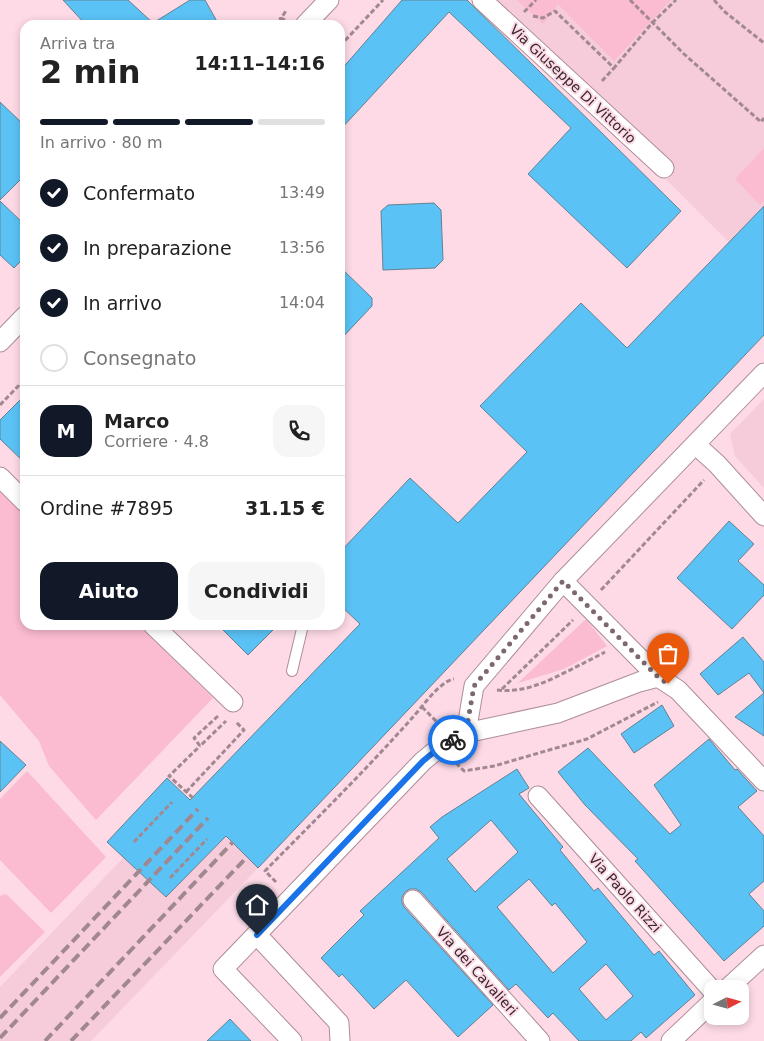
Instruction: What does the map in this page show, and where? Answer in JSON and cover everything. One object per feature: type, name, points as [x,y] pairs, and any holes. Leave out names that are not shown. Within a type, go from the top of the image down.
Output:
[{"type":"street","points":[[311,20],[329,0]]},
{"type":"street","name":"Via Giuseppe Di Vittorio","points":[[482,0],[664,168]]},
{"type":"street","points":[[0,342],[20,321]]},
{"type":"street","points":[[466,732],[474,686],[563,581],[696,445],[764,372]]},
{"type":"street","points":[[696,445],[764,516]]},
{"type":"street","points":[[0,478],[20,497]]},
{"type":"street","points":[[563,581],[658,677],[678,690],[764,781]]},
{"type":"street","points":[[158,630],[233,702]]},
{"type":"street","points":[[292,1041],[224,969],[423,761],[440,747],[466,732],[558,713],[639,682],[658,677]]},
{"type":"street","name":"Via Paolo Rizzi","points":[[538,796],[704,981]]},
{"type":"street","name":"Via dei Cavalieri","points":[[413,900],[540,1041]]},
{"type":"street","points":[[257,935],[339,1023],[340,1041]]},
{"type":"street","points":[[737,980],[764,955]]},
{"type":"street","points":[[671,1041],[704,1010]]},
{"type":"lane","points":[[292,671],[302,630]]},
{"type":"path","points":[[345,41],[383,0]]},
{"type":"path","points":[[536,0],[522,14],[543,18],[555,11],[614,68],[652,23],[676,0]]},
{"type":"path","points":[[630,0],[684,54],[755,117],[761,122],[764,118]]},
{"type":"path","points":[[714,0],[725,12],[764,43]]},
{"type":"path","points":[[0,405],[20,383]]},
{"type":"path","points":[[501,690],[587,604],[708,475],[716,464]]},
{"type":"path","points":[[266,871],[437,690],[450,680],[462,677],[474,686],[501,690],[536,686],[564,674],[608,649]]},
{"type":"path","points":[[440,747],[464,771],[494,766],[587,739],[678,690]]},
{"type":"path","points":[[200,746],[194,738],[233,702]]},
{"type":"path","points":[[422,707],[440,725]]},
{"type":"path","points":[[183,791],[244,730],[231,717],[169,776],[183,791],[192,798]]},
{"type":"path","points":[[134,842],[172,802]]},
{"type":"path","points":[[170,878],[207,839]]},
{"type":"shaded area","points":[[485,0],[764,0],[764,335],[258,868],[91,1041],[0,1041],[0,987],[123,858],[107,842],[167,778],[190,800],[729,242]]},
{"type":"shaded area","points":[[517,0],[671,0],[614,61],[558,4],[543,24]]},
{"type":"shaded area","points":[[764,148],[764,201],[760,205],[735,179]]},
{"type":"shaded area","points":[[764,399],[764,488],[735,456],[730,434]]},
{"type":"shaded area","points":[[0,489],[20,509],[20,630],[143,630],[213,698],[96,820],[49,766],[39,741],[0,695]]},
{"type":"shaded area","points":[[586,619],[607,646],[564,669],[518,683]]},
{"type":"shaded area","points":[[27,771],[106,857],[51,913],[0,860],[0,799]]},
{"type":"shaded area","points":[[6,894],[45,932],[0,977],[0,896]]},
{"type":"building","points":[[63,0],[128,0],[150,20],[81,20]]},
{"type":"building","points":[[190,0],[205,0],[216,20],[158,20]]},
{"type":"building","points":[[402,0],[467,0],[681,211],[627,268],[528,174],[571,128],[449,12],[345,125],[345,65]]},
{"type":"building","points":[[0,102],[20,121],[20,180],[0,200]]},
{"type":"building","points":[[0,201],[20,220],[20,262],[14,268],[0,255]]},
{"type":"building","points":[[434,203],[441,210],[443,260],[435,268],[383,270],[381,211],[388,205]]},
{"type":"building","points":[[764,206],[764,335],[258,868],[226,836],[166,897],[107,842],[167,778],[190,800],[360,624],[345,610],[345,547],[410,478],[458,523],[527,452],[480,406],[581,303],[627,348]]},
{"type":"building","points":[[345,272],[372,298],[372,306],[345,335]]},
{"type":"building","points":[[20,400],[20,458],[0,439],[0,420]]},
{"type":"building","points":[[729,521],[754,544],[738,561],[764,585],[764,595],[732,629],[677,578]]},
{"type":"building","points":[[223,630],[273,630],[248,655]]},
{"type":"building","points":[[743,637],[764,662],[764,693],[749,673],[718,695],[700,674]]},
{"type":"building","points":[[764,693],[764,736],[735,717]]},
{"type":"building","points":[[662,705],[674,726],[634,753],[621,734]]},
{"type":"building","points":[[709,739],[735,770],[737,769],[757,791],[738,807],[764,836],[764,881],[749,894],[764,911],[764,926],[724,961],[635,861],[638,859],[585,805],[558,772],[588,748],[670,834],[681,825],[654,785]]},
{"type":"building","points":[[0,741],[26,765],[0,792]]},
{"type":"building","points":[[517,769],[529,788],[519,794],[563,847],[560,850],[594,891],[598,888],[654,955],[659,951],[695,995],[646,1038],[641,1032],[631,1041],[579,1041],[553,1013],[548,1018],[516,984],[509,990],[421,892],[416,889],[410,889],[402,897],[404,907],[493,1005],[458,1037],[406,980],[374,1009],[342,974],[339,977],[321,958],[364,915],[360,911],[439,838],[430,827],[442,817]],"holes":[[[491,820],[518,852],[475,892],[447,859]],[[529,879],[552,906],[555,903],[587,942],[553,973],[497,907]],[[606,964],[633,996],[606,1020],[579,989]]]},
{"type":"building","points":[[230,1019],[251,1041],[207,1041]]},
{"type":"railway","points":[[0,1018],[198,809]]},
{"type":"railway","points":[[0,1038],[208,818]]},
{"type":"railway","points":[[45,1041],[233,842]]},
{"type":"railway","points":[[71,1041],[247,857]]},
{"type":"way so far","points":[[453,740],[466,732],[474,686],[563,581],[658,677],[668,684]]},
{"type":"route","points":[[257,935],[423,761],[440,747],[453,740]]}]
